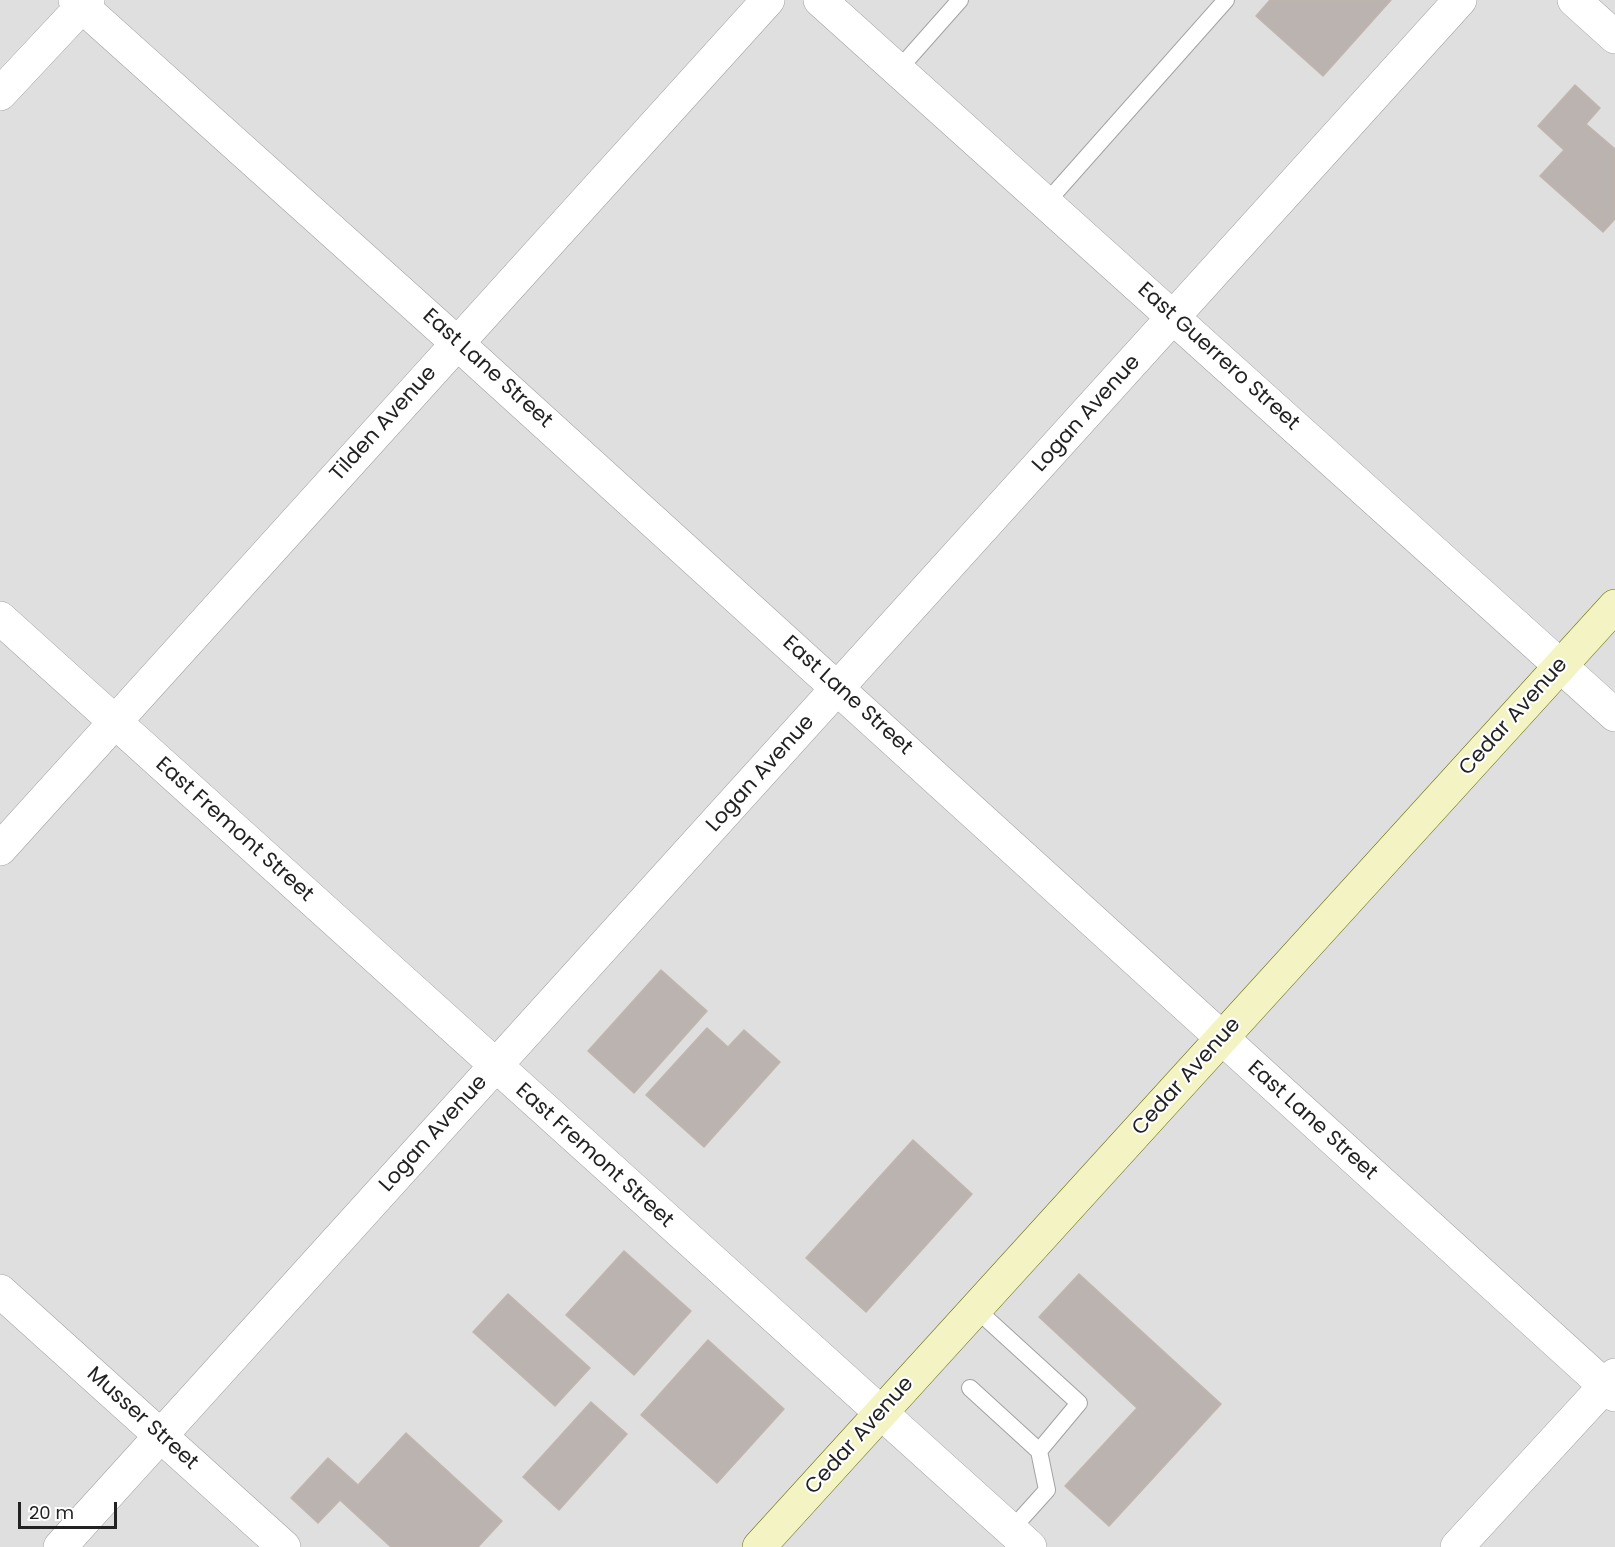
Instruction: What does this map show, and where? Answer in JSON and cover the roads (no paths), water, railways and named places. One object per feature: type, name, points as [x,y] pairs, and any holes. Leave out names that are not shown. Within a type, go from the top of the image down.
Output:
[{"type":"street","name":"Tilden Avenue","points":[[0,849],[768,0]]},
{"type":"street","name":"East Guerrero Street","points":[[820,0],[1615,715]]},
{"type":"street","name":"Logan Avenue","points":[[60,1547],[1460,0]]},
{"type":"street","points":[[1574,0],[1615,37]]},
{"type":"street","name":"East Lane Street","points":[[82,2],[839,688],[1222,1039],[1612,1385]]},
{"type":"street","points":[[0,94],[82,2]]},
{"type":"street","name":"Cedar Avenue","points":[[759,1547],[1615,606]]},
{"type":"street","name":"East Fremont Street","points":[[0,618],[1021,1538]]},
{"type":"street","name":"Musser Street","points":[[0,1291],[284,1547]]},
{"type":"street","points":[[1457,1547],[1612,1385]]},
{"type":"lane","points":[[898,70],[960,0]]},
{"type":"lane","points":[[1046,202],[1226,0]]},
{"type":"lane","points":[[976,1309],[1079,1403],[1039,1451]]},
{"type":"lane","points":[[970,1388],[1039,1451],[1047,1490],[1021,1538]]}]
